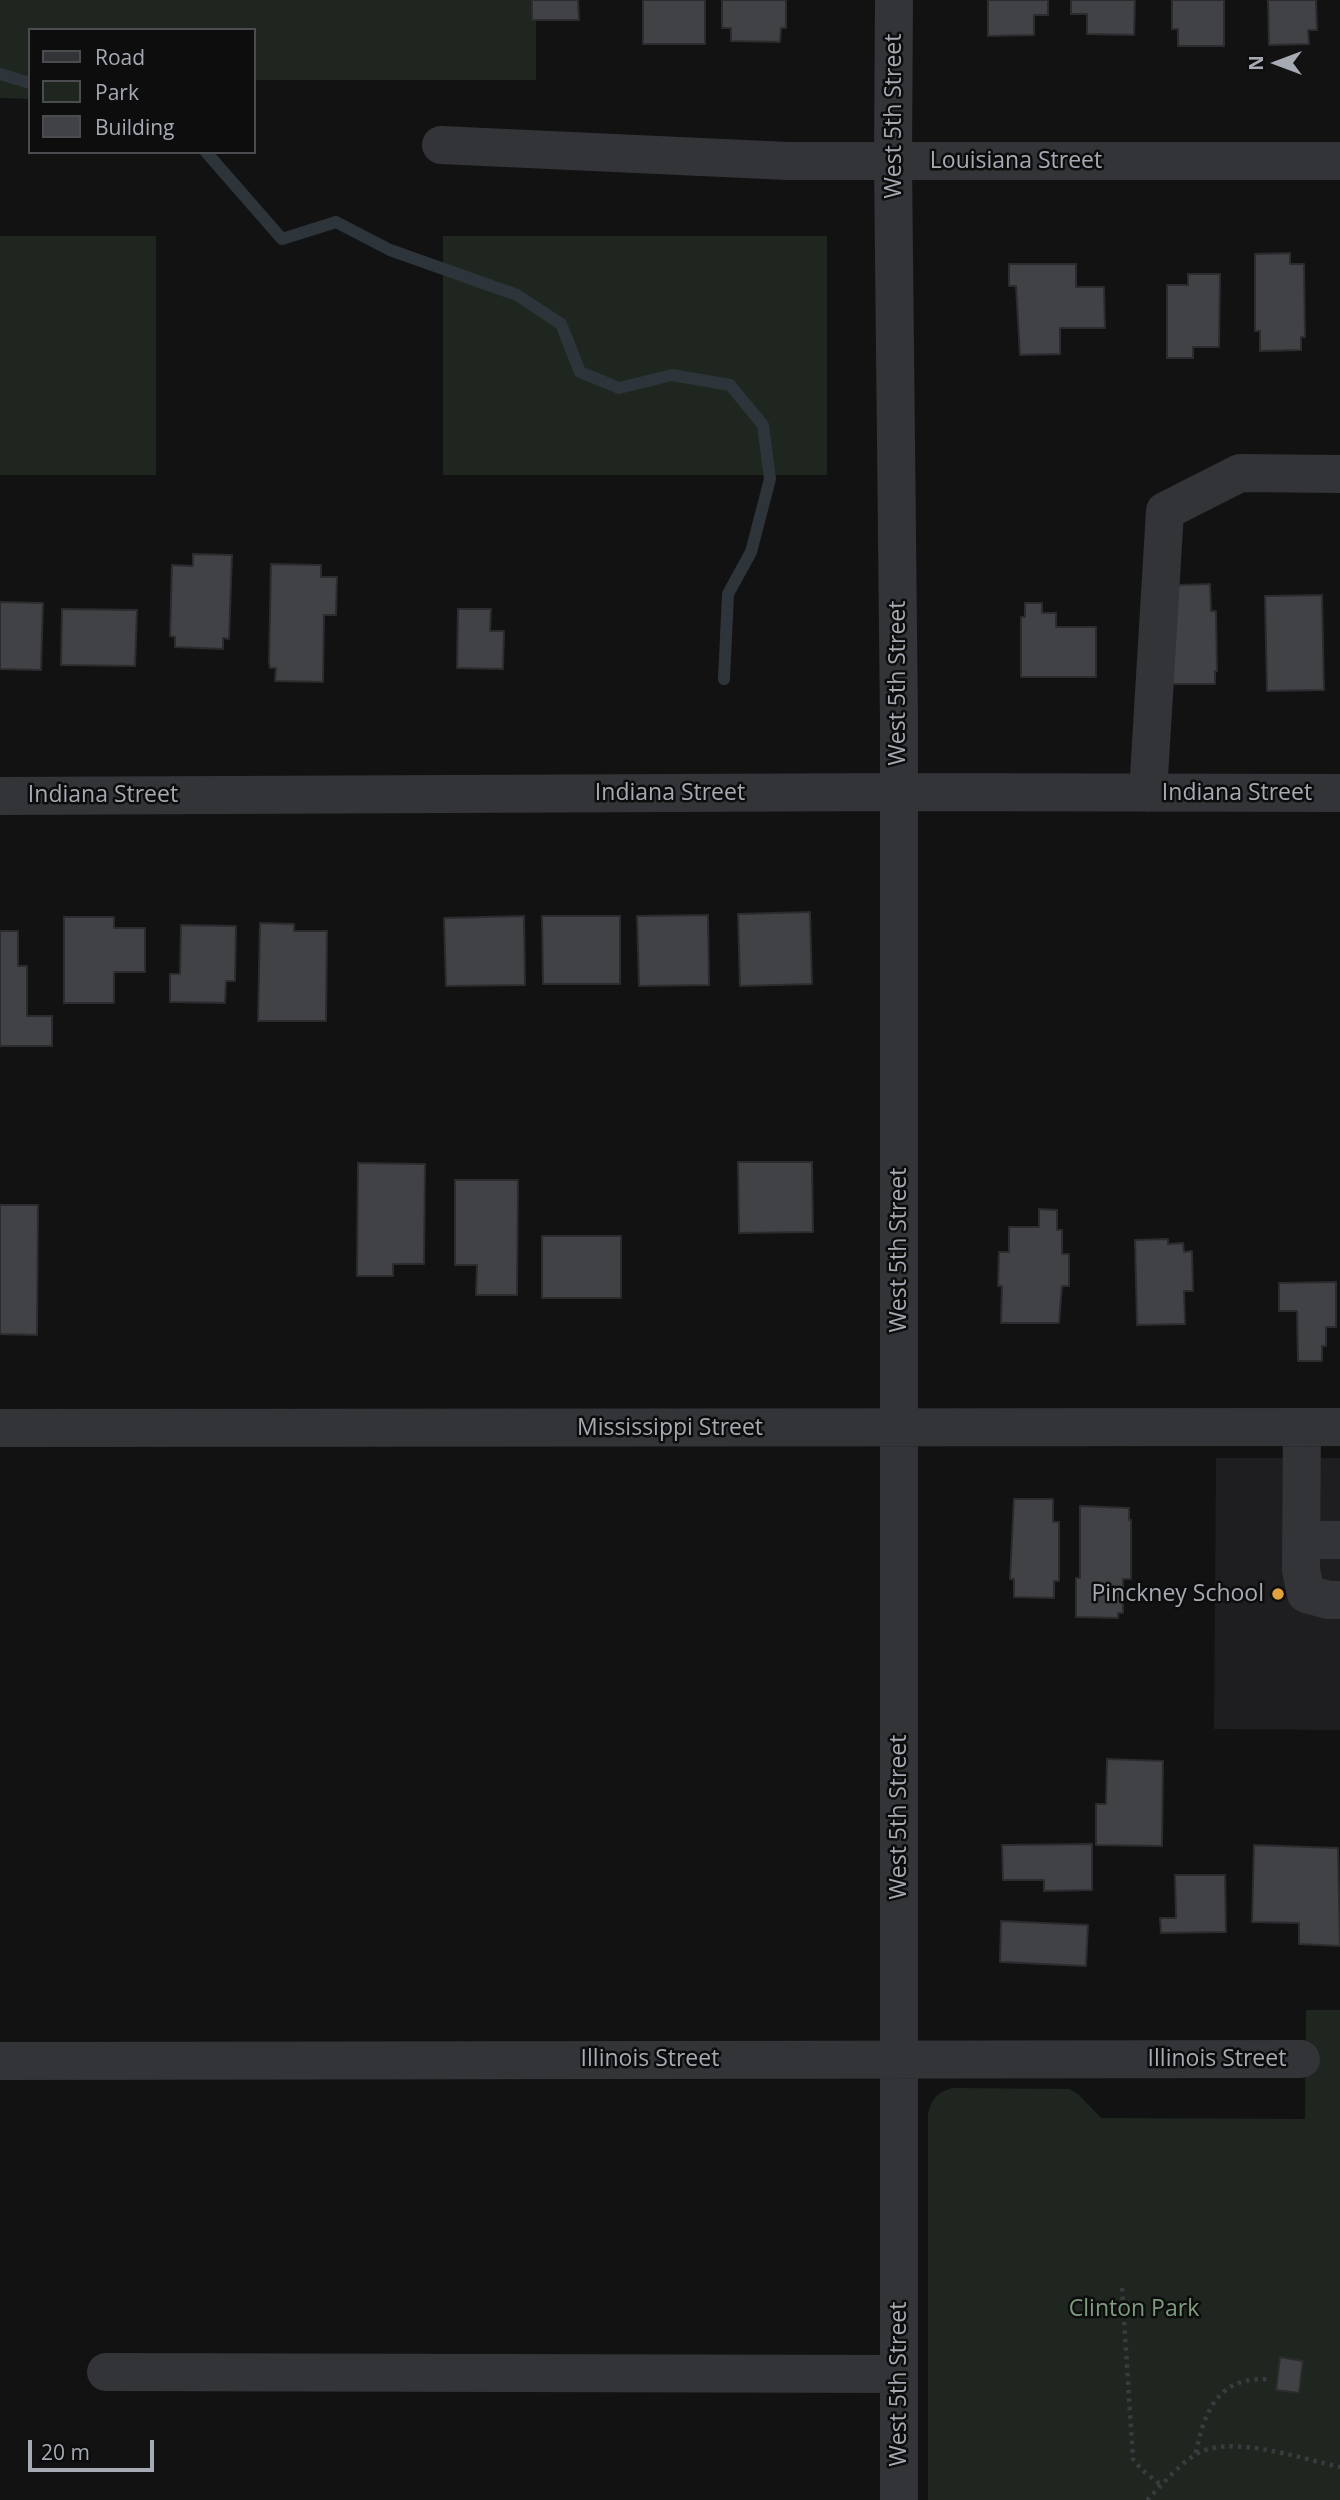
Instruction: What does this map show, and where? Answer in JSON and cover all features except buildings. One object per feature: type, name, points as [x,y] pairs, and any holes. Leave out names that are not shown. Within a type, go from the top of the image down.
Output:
[{"type":"street","name":"West 5th Street","points":[[894,0],[898,792],[898,2500]]},
{"type":"street","name":"Louisiana Street","points":[[441,145],[788,160],[1340,161]]},
{"type":"street","points":[[1148,793],[1165,511],[1240,473],[1340,474]]},
{"type":"street","name":"Indiana Street","points":[[0,796],[1340,793]]},
{"type":"street","points":[[1302,1427],[1301,1570],[1306,1594],[1340,1600]]},
{"type":"street","name":"Mississippi Street","points":[[0,1428],[1340,1427]]},
{"type":"street","points":[[1301,1540],[1340,1540]]},
{"type":"street","name":"Illinois Street","points":[[0,2061],[1301,2059]]},
{"type":"street","points":[[106,2371],[898,2374]]},
{"type":"path","points":[[1122,2288],[1133,2459],[1161,2485]]},
{"type":"path","points":[[1196,2454],[1201,2427],[1212,2405],[1229,2387],[1245,2380],[1271,2380]]},
{"type":"path","points":[[1147,2500],[1196,2454],[1219,2446],[1241,2445],[1340,2467]]},
{"type":"shaded area","name":"Pinckney School","points":[[1216,1458],[1340,1458],[1340,1730],[1214,1729]]},
{"type":"green space","points":[[0,0],[536,0],[536,80],[256,80],[256,28],[28,28],[28,99],[0,98]]},
{"type":"green space","points":[[0,236],[156,236],[156,475],[0,475]]},
{"type":"green space","points":[[443,236],[827,236],[827,475],[443,475]]},
{"type":"green space","name":"Clinton Park","points":[[1306,2010],[1340,2010],[1340,2500],[928,2500],[928,2115],[935,2097],[952,2088],[1069,2089],[1078,2094],[1101,2118],[1305,2119]]},
{"type":"waterway","points":[[0,74],[28,82]]},
{"type":"waterway","points":[[208,154],[282,239],[336,222],[390,250],[517,295],[561,324],[580,372],[619,388],[672,375],[730,385],[763,425],[770,479],[751,552],[728,594],[724,679]]},
{"type":"place","name":"Pinckney School","points":[[1278,1594]]}]
